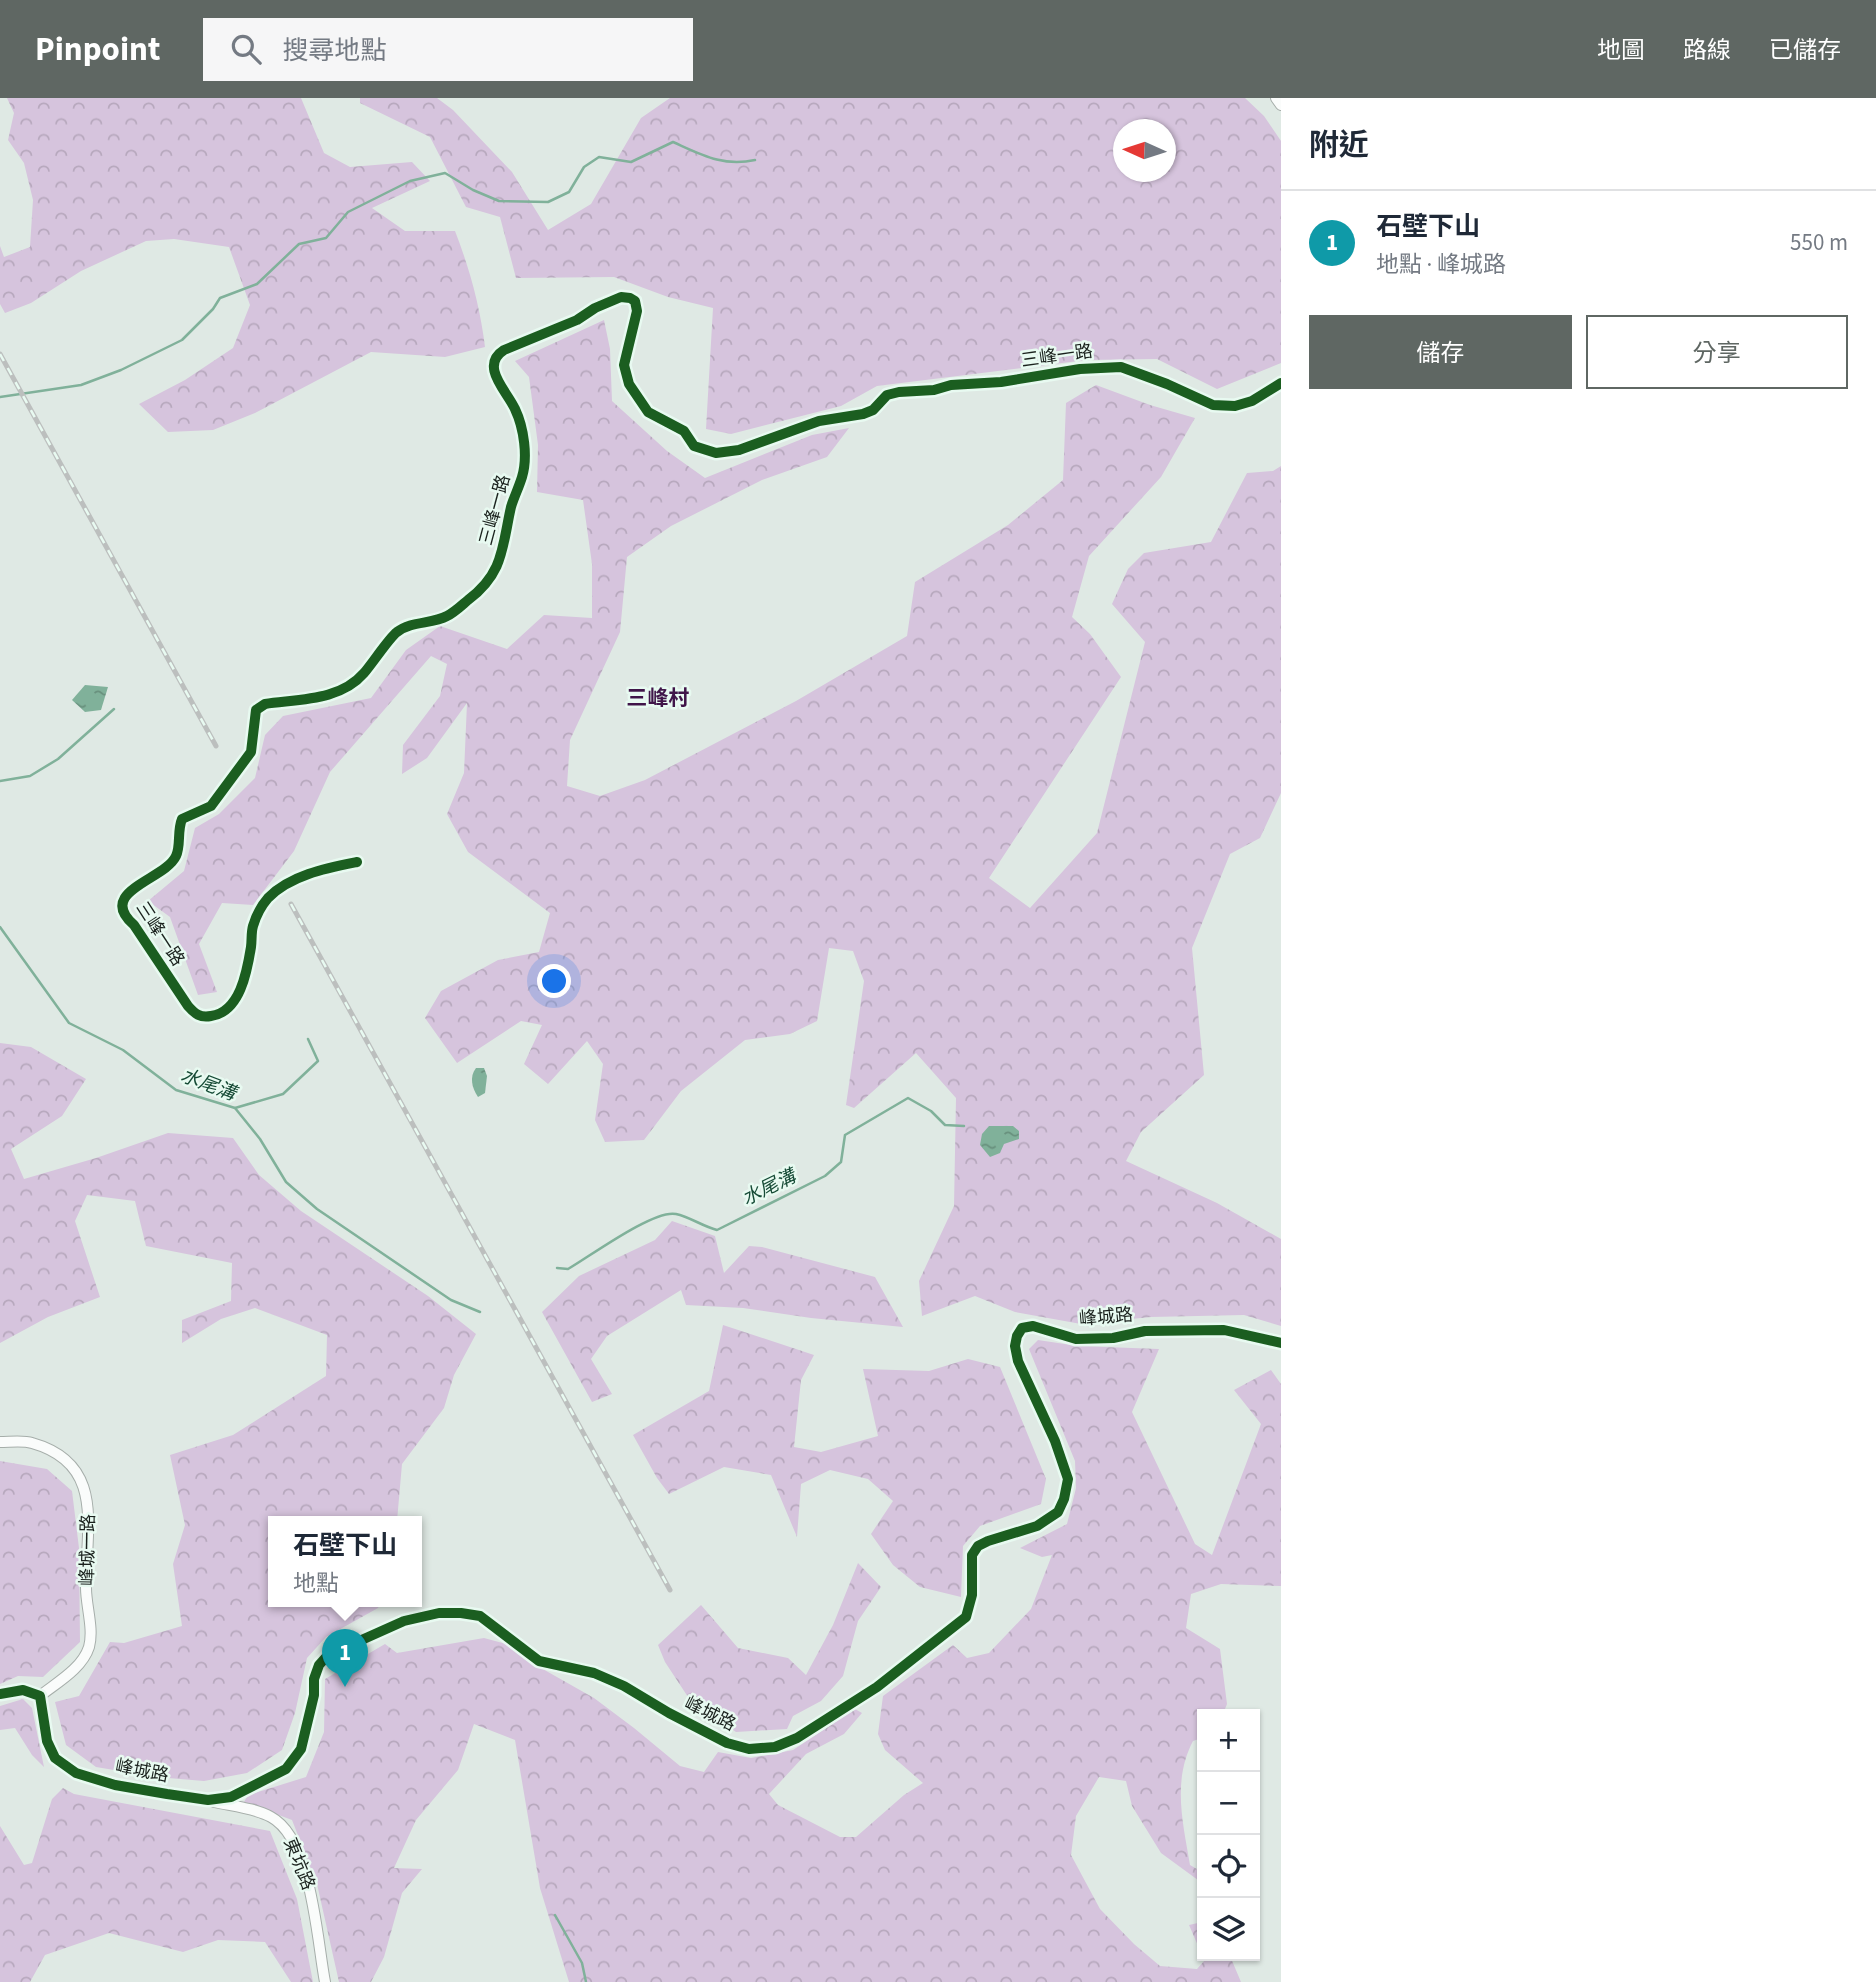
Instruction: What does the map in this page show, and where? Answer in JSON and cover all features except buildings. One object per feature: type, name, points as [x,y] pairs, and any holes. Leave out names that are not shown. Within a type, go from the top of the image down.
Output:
[{"type":"street","points":[[1276,98],[1281,105]]},
{"type":"street","name":"三峰一路","points":[[357,862],[312,873],[278,890],[267,899],[252,928],[246,971],[235,1001],[228,1011],[215,1016],[195,1015],[134,925],[124,917],[122,906],[126,896],[135,887],[169,866],[177,855],[178,829],[182,819],[211,806],[251,752],[256,710],[265,704],[333,694],[347,688],[361,677],[395,633],[406,627],[447,616],[483,589],[495,572],[503,553],[512,506],[523,474],[524,454],[522,433],[515,409],[495,374],[493,364],[498,354],[504,350],[577,320],[595,308],[621,297],[630,298],[635,301],[637,311],[624,365],[629,384],[648,412],[684,431],[694,446],[716,453],[739,450],[819,421],[863,414],[873,410],[887,395],[899,392],[1001,382],[1080,369],[1121,367],[1213,405],[1235,406],[1252,401],[1281,383]]},
{"type":"street","name":"峰城路","points":[[40,1696],[47,1741],[55,1758],[76,1773],[116,1785],[208,1800],[231,1797],[286,1769],[301,1749],[314,1695],[314,1679],[319,1665],[328,1655],[404,1621],[439,1613],[461,1613],[480,1616],[539,1661],[594,1673],[624,1686],[727,1743],[749,1749],[775,1747],[797,1738],[877,1687],[966,1616],[972,1595],[972,1555],[978,1546],[1037,1526],[1058,1512],[1068,1479],[1055,1441],[1018,1361],[1015,1346],[1022,1328],[1033,1326],[1076,1339],[1113,1338],[1145,1331],[1224,1330],[1281,1343]]},
{"type":"street","name":"峰城一路","points":[[0,1442],[31,1442],[58,1454],[74,1466],[89,1502],[86,1588],[90,1637],[88,1648],[80,1662],[40,1696]]},
{"type":"street","points":[[0,1694],[23,1689],[40,1696]]},
{"type":"street","name":"東坑路","points":[[208,1800],[273,1818],[288,1833],[301,1859],[314,1902],[325,1982]]},
{"type":"green space","points":[[7,98],[301,98],[324,153],[350,167],[412,162],[430,181],[372,208],[405,231],[455,231],[474,288],[485,347],[445,357],[371,352],[255,413],[213,430],[168,432],[139,404],[185,380],[233,348],[250,305],[229,247],[174,239],[146,241],[81,271],[31,303],[5,313],[0,304],[0,246],[4,257],[30,247],[33,200],[24,163],[8,140],[14,113]]},
{"type":"green space","points":[[360,98],[437,98],[453,110],[512,172],[548,230],[591,204],[641,118],[670,98],[1245,98],[1264,116],[1281,141],[1281,363],[1217,389],[1157,359],[1086,360],[877,386],[841,406],[731,434],[706,429],[713,308],[668,297],[614,277],[516,278],[500,217],[466,207],[430,137],[360,103]]},
{"type":"green space","points":[[604,320],[610,349],[612,401],[667,451],[705,478],[812,435],[849,428],[827,457],[762,480],[671,526],[627,557],[620,632],[570,740],[567,786],[600,796],[645,780],[796,701],[907,636],[915,582],[1008,525],[1063,480],[1066,403],[1096,385],[1195,418],[1161,477],[1089,556],[1072,617],[1090,634],[1121,677],[989,878],[1030,908],[1097,833],[1145,642],[1112,604],[1128,569],[1144,553],[1211,542],[1247,473],[1273,471],[1281,466],[1281,793],[1260,838],[1230,854],[1192,948],[1204,1075],[1141,1132],[1126,1161],[1217,1203],[1281,1239],[1281,1326],[1244,1315],[1151,1317],[1081,1324],[1015,1312],[975,1296],[922,1316],[919,1281],[954,1206],[956,1098],[916,1053],[854,1108],[846,1105],[864,981],[853,951],[829,948],[817,1021],[790,1034],[745,1040],[681,1091],[644,1140],[605,1142],[595,1120],[603,1064],[587,1041],[548,1084],[524,1064],[542,1025],[521,1021],[457,1063],[425,1018],[441,991],[498,960],[539,952],[550,913],[468,852],[447,814],[464,773],[467,703],[427,758],[402,774],[403,745],[440,696],[447,664],[431,656],[330,772],[294,851],[253,905],[222,903],[199,944],[217,992],[198,995],[170,917],[148,901],[184,871],[195,828],[219,814],[255,778],[265,735],[283,716],[371,698],[406,650],[440,626],[507,649],[544,615],[592,618],[592,564],[583,500],[537,492],[538,445],[529,377],[515,361]]},
{"type":"green space","points":[[0,1043],[31,1047],[86,1079],[62,1116],[11,1149],[24,1179],[168,1133],[233,1138],[259,1175],[301,1211],[428,1296],[476,1334],[454,1375],[444,1408],[402,1464],[397,1516],[268,1516],[268,1607],[379,1607],[326,1637],[307,1658],[295,1713],[282,1750],[247,1773],[204,1781],[156,1777],[96,1767],[66,1745],[55,1702],[79,1696],[110,1642],[124,1643],[182,1626],[173,1564],[185,1525],[170,1455],[233,1435],[326,1376],[327,1335],[255,1308],[221,1319],[182,1343],[182,1320],[231,1301],[232,1263],[146,1246],[135,1201],[87,1195],[75,1221],[100,1297],[48,1317],[0,1343]]},
{"type":"green space","points":[[672,1221],[715,1236],[724,1273],[749,1246],[762,1247],[875,1277],[903,1327],[743,1308],[686,1305],[681,1290],[607,1336],[591,1359],[612,1394],[592,1402],[542,1312],[579,1276],[655,1240]]},
{"type":"green space","points":[[723,1325],[814,1355],[801,1380],[794,1447],[821,1452],[878,1436],[863,1369],[929,1371],[968,1359],[1000,1367],[1046,1479],[1041,1504],[980,1526],[963,1546],[961,1597],[920,1587],[893,1565],[871,1534],[893,1501],[868,1479],[830,1470],[801,1484],[797,1537],[771,1475],[724,1467],[669,1494],[633,1435],[709,1391]]},
{"type":"green space","points":[[1038,1340],[1078,1346],[1159,1349],[1132,1412],[1195,1544],[1212,1555],[1261,1424],[1234,1390],[1271,1370],[1281,1384],[1281,1586],[1221,1584],[1191,1594],[1186,1628],[1220,1649],[1227,1704],[1225,1709],[1197,1709],[1197,1740],[1193,1741],[1183,1771],[1182,1818],[1190,1865],[1197,1869],[1197,1879],[1161,1853],[1132,1806],[1126,1781],[1099,1777],[1076,1816],[1071,1855],[1100,1909],[1160,1966],[1197,1969],[1204,1961],[1232,1961],[1241,1982],[569,1982],[540,1888],[515,1740],[474,1724],[458,1770],[416,1820],[394,1868],[422,1869],[402,1893],[384,1957],[371,1982],[339,1982],[317,1884],[292,1820],[244,1802],[248,1795],[306,1777],[324,1732],[325,1679],[385,1644],[397,1653],[484,1638],[510,1645],[541,1668],[594,1698],[680,1766],[704,1772],[718,1752],[751,1758],[793,1750],[855,1709],[862,1713],[844,1734],[806,1754],[769,1794],[778,1805],[840,1837],[856,1837],[904,1795],[923,1783],[885,1750],[878,1734],[883,1696],[953,1645],[967,1658],[989,1653],[1031,1609],[1052,1555],[1042,1557],[1020,1548],[1067,1524],[1076,1488],[1075,1461],[1029,1349]]},
{"type":"green space","points":[[0,1461],[47,1469],[72,1491],[79,1548],[80,1642],[43,1677],[18,1676],[0,1684]]},
{"type":"green space","points":[[858,1563],[881,1587],[858,1621],[843,1676],[821,1701],[793,1716],[787,1729],[736,1732],[690,1700],[665,1662],[658,1645],[701,1605],[738,1648],[788,1658],[806,1675],[833,1625]]},
{"type":"green space","points":[[23,1699],[32,1708],[44,1767],[32,1755],[15,1728],[0,1730],[0,1706]]},
{"type":"green space","points":[[63,1788],[74,1794],[270,1831],[297,1899],[313,1982],[291,1982],[265,1942],[218,1940],[183,1952],[109,1933],[45,1955],[30,1982],[0,1982],[0,1826],[24,1865],[32,1863],[52,1799]]},
{"type":"green space","points":[[1197,1923],[1197,1943],[1189,1925]]},
{"type":"water","points":[[85,685],[108,687],[101,710],[85,712],[72,700]]},
{"type":"water","points":[[476,1068],[484,1068],[487,1076],[485,1093],[478,1097],[472,1082]]},
{"type":"water","points":[[989,1126],[1013,1126],[1019,1131],[1019,1139],[1004,1144],[1000,1153],[990,1157],[980,1145],[982,1134]]},
{"type":"waterway","points":[[0,397],[81,385],[121,370],[182,340],[213,309],[220,298],[257,284],[299,244],[326,238],[348,212],[410,181],[445,173],[473,190],[499,201],[548,202],[569,192],[584,167],[599,157],[631,162],[673,142],[723,161],[755,160]]},
{"type":"waterway","points":[[0,781],[30,776],[58,759],[114,709]]},
{"type":"waterway","name":"水尾溝","points":[[0,927],[69,1023],[123,1050],[176,1090],[235,1108],[260,1139],[286,1182],[317,1209],[451,1300],[480,1312]]},
{"type":"waterway","points":[[235,1108],[283,1094],[318,1061],[308,1039]]},
{"type":"waterway","name":"水尾溝","points":[[557,1268],[568,1269],[638,1226],[666,1214],[681,1215],[717,1230],[825,1176],[841,1162],[845,1135],[908,1098],[931,1111],[945,1125],[964,1126]]},
{"type":"waterway","points":[[555,1915],[582,1963],[586,1982]]},
{"type":"railway","points":[[0,354],[216,746]]},
{"type":"railway","points":[[291,904],[670,1590]]},
{"type":"cycle path","points":[[357,862],[298,878],[268,898],[253,926],[249,957],[240,989],[229,1007],[211,1016],[198,1015],[188,1006],[124,913],[123,903],[127,895],[176,856],[182,819],[211,806],[251,752],[256,710],[265,704],[318,697],[343,689],[364,673],[397,632],[450,614],[489,580],[500,558],[525,461],[523,434],[518,417],[494,371],[497,356],[504,350],[577,320],[595,308],[621,297],[630,298],[635,301],[637,311],[624,365],[629,384],[648,412],[684,431],[694,446],[716,453],[739,450],[819,421],[863,414],[873,410],[887,395],[899,392],[1001,382],[1080,369],[1121,367],[1213,405],[1235,406],[1252,401],[1281,383]]},
{"type":"cycle path","points":[[0,1694],[23,1690],[40,1696],[47,1741],[55,1758],[76,1773],[115,1785],[167,1794],[208,1800],[231,1797],[286,1769],[301,1749],[314,1695],[314,1679],[319,1665],[328,1655],[404,1621],[439,1613],[461,1613],[480,1616],[539,1661],[594,1673],[624,1686],[727,1743],[749,1749],[775,1747],[797,1738],[877,1687],[966,1617],[972,1595],[972,1555],[978,1546],[1037,1526],[1058,1512],[1068,1479],[1055,1441],[1018,1361],[1015,1346],[1022,1328],[1033,1326],[1076,1339],[1113,1338],[1145,1331],[1224,1330],[1281,1343]]},
{"type":"place","name":"石壁下山","points":[[345,1687]]},
{"type":"district","name":"三峰村","points":[[658,698]]}]
